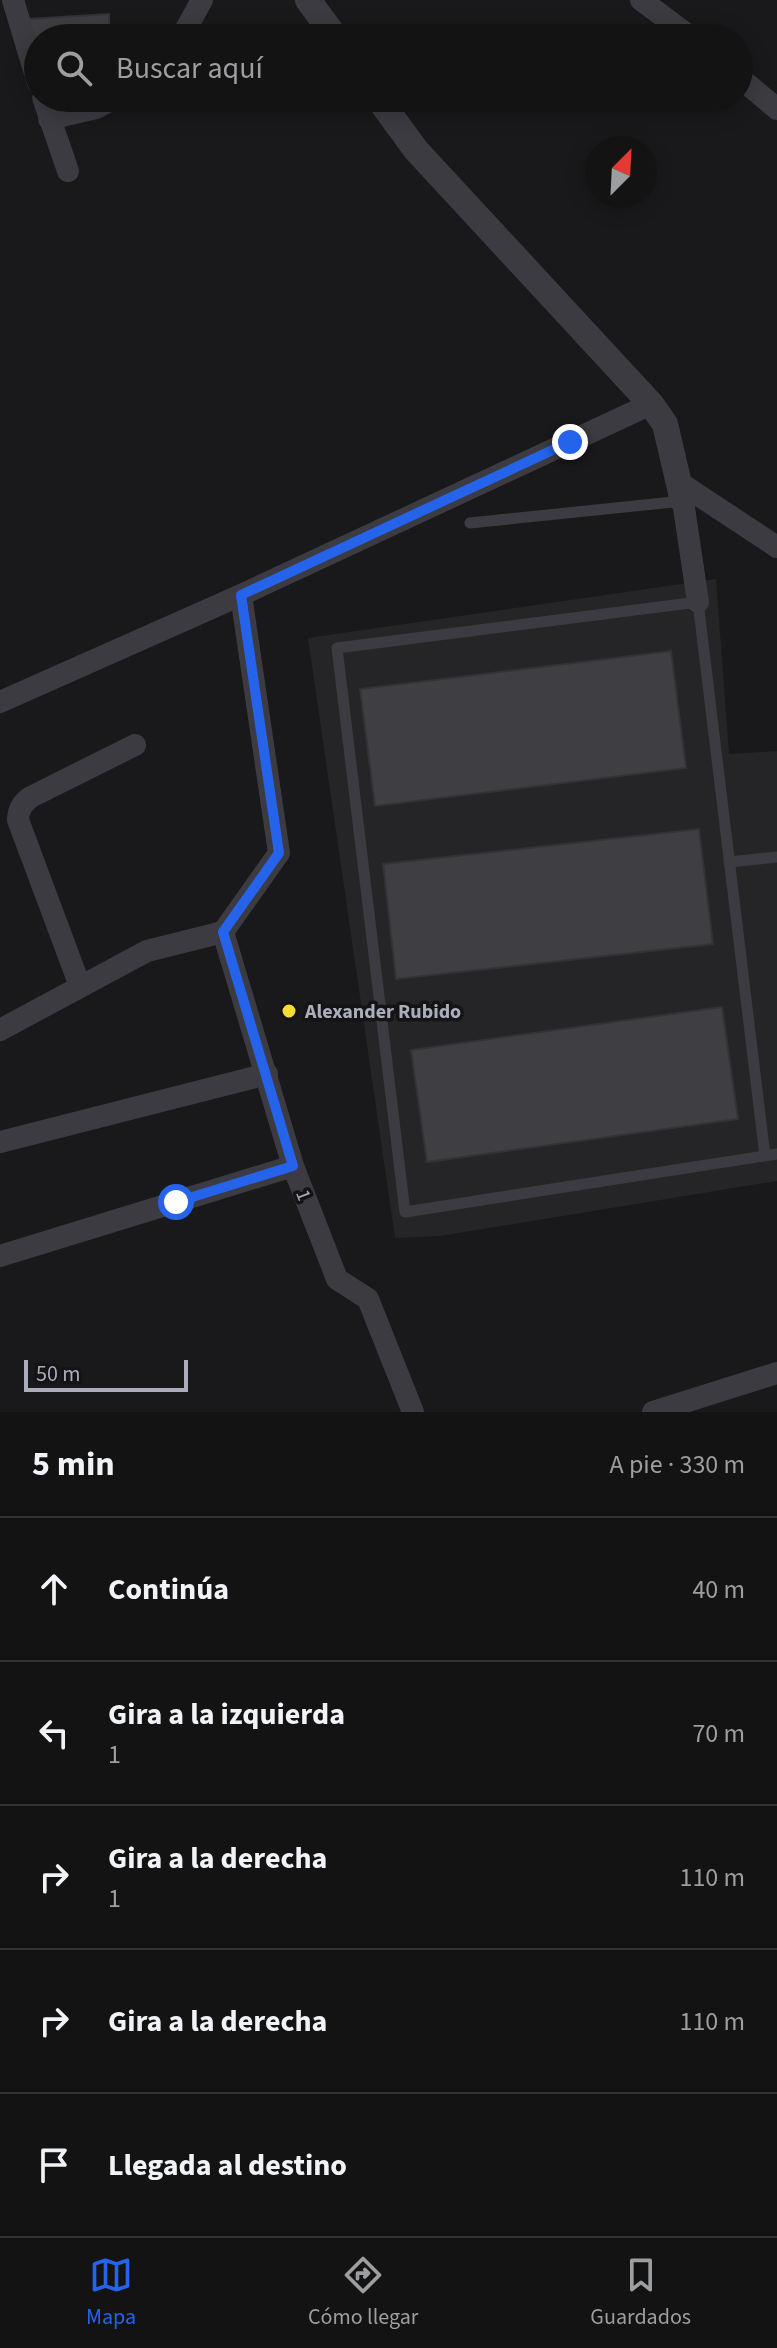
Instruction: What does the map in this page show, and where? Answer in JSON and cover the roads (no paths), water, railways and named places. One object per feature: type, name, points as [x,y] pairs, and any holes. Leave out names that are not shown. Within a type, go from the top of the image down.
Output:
[{"type":"street","points":[[13,0],[24,37]]},
{"type":"street","points":[[189,24],[202,0]]},
{"type":"street","points":[[308,0],[326,24]]},
{"type":"street","points":[[641,0],[673,24]]},
{"type":"street","points":[[753,89],[777,109]]},
{"type":"street","points":[[47,112],[68,171]]},
{"type":"street","points":[[388,112],[416,150],[651,404],[665,424],[682,492],[698,602]]},
{"type":"street","points":[[0,702],[241,595],[651,404]]},
{"type":"street","points":[[682,492],[777,547]]},
{"type":"street","points":[[0,1030],[147,951],[223,932],[279,853],[241,595]]},
{"type":"street","points":[[80,986],[18,814],[24,802],[31,797],[135,745]]},
{"type":"street","name":"1","points":[[223,932],[293,1166],[337,1279],[368,1299],[413,1412]]},
{"type":"street","points":[[0,1142],[267,1074]]},
{"type":"street","points":[[0,1256],[293,1166]]},
{"type":"street","points":[[653,1412],[777,1373]]},
{"type":"lane","points":[[470,523],[682,492]]},
{"type":"lane","points":[[698,602],[729,862],[771,1155],[405,1212],[337,648],[698,602]]},
{"type":"lane","points":[[729,862],[777,857]]},
{"type":"place","name":"Alexander Rubido","points":[[289,1011]]}]
